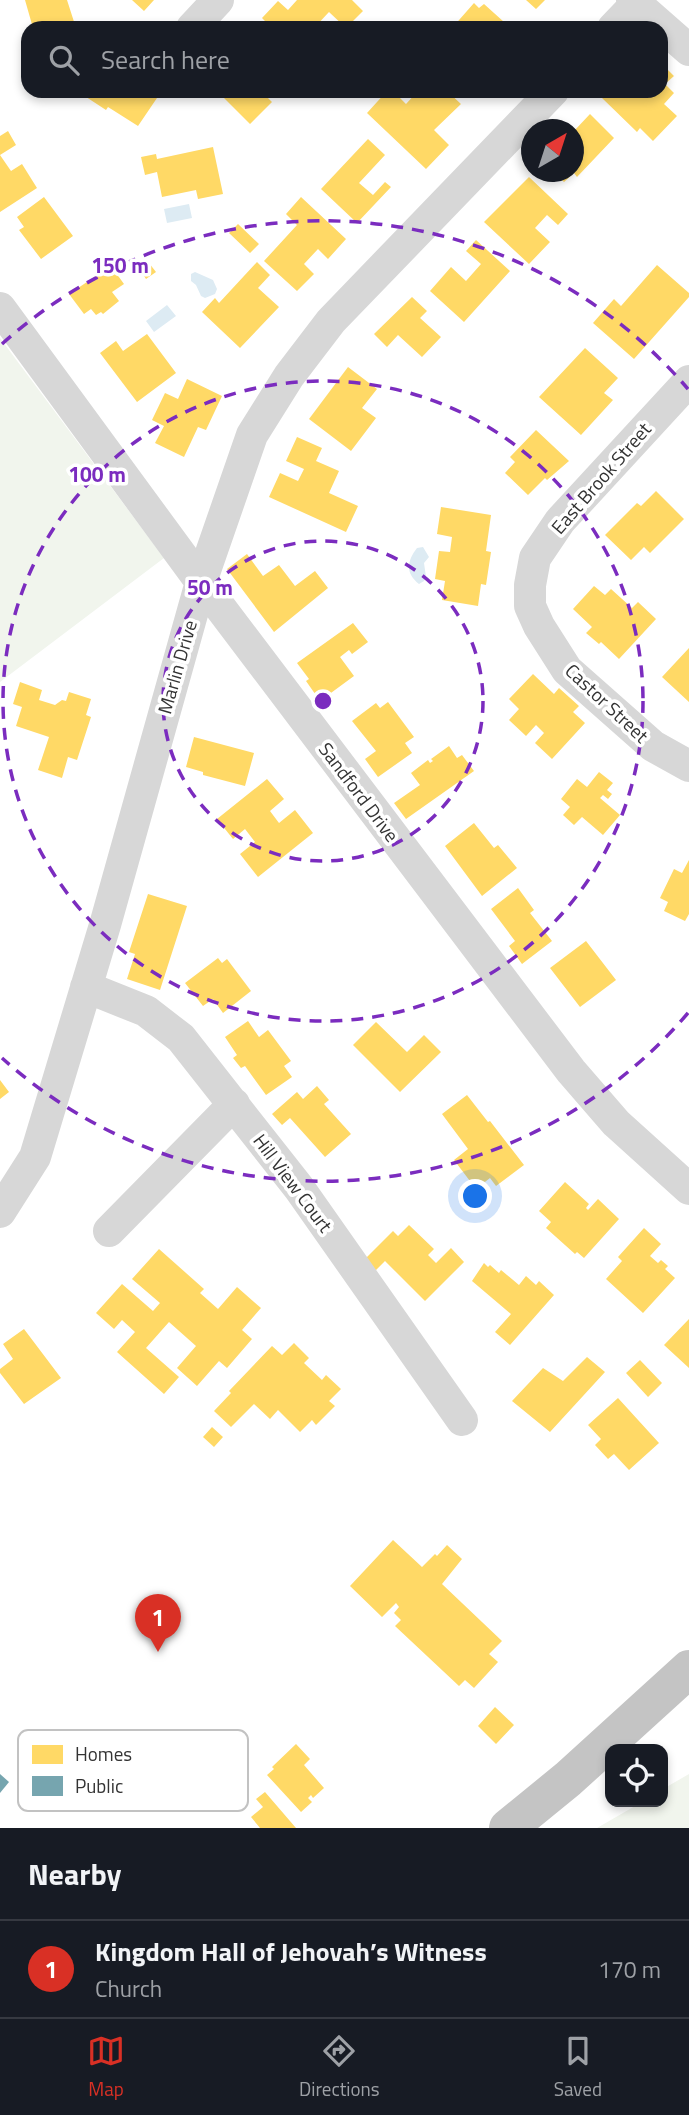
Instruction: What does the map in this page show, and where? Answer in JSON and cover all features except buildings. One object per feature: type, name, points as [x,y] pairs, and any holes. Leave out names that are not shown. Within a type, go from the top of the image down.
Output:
[{"type":"highway","points":[[508,1828],[568,1779],[689,1669]]},
{"type":"street","points":[[198,21],[218,0]]},
{"type":"street","points":[[619,21],[636,1],[658,21]]},
{"type":"street","points":[[668,31],[689,50]]},
{"type":"street","name":"Marlin Drive","points":[[0,1212],[35,1157],[201,582],[252,435],[289,376],[331,321],[545,98]]},
{"type":"street","name":"Sandford Drive","points":[[0,308],[201,582],[571,1071],[616,1123],[689,1189]]},
{"type":"street","name":"East Brook Street","points":[[530,585],[535,558],[560,521],[689,381]]},
{"type":"street","name":"Castor Street","points":[[530,585],[530,606],[539,626],[568,670],[653,746],[689,766]]},
{"type":"street","name":"Hill View Court","points":[[86,987],[146,1011],[181,1038],[299,1188],[461,1420]]},
{"type":"street","points":[[110,1231],[234,1104]]},
{"type":"shaded area","points":[[189,204],[192,218],[167,223],[164,209]]},
{"type":"shaded area","points":[[195,272],[213,280],[217,289],[215,294],[205,298],[201,296],[191,281],[191,274]]},
{"type":"shaded area","points":[[167,305],[176,316],[154,332],[146,321]]},
{"type":"shaded area","points":[[0,338],[164,558],[0,682]]},
{"type":"shaded area","points":[[423,547],[429,557],[424,563],[426,577],[419,584],[411,576],[409,567],[417,548]]},
{"type":"shaded area","points":[[689,1774],[689,1828],[597,1828],[633,1807],[668,1807],[668,1786]]},
{"type":"place","name":"Kingdom Hall of Jehovah’s Witness","points":[[158,1652]]}]
